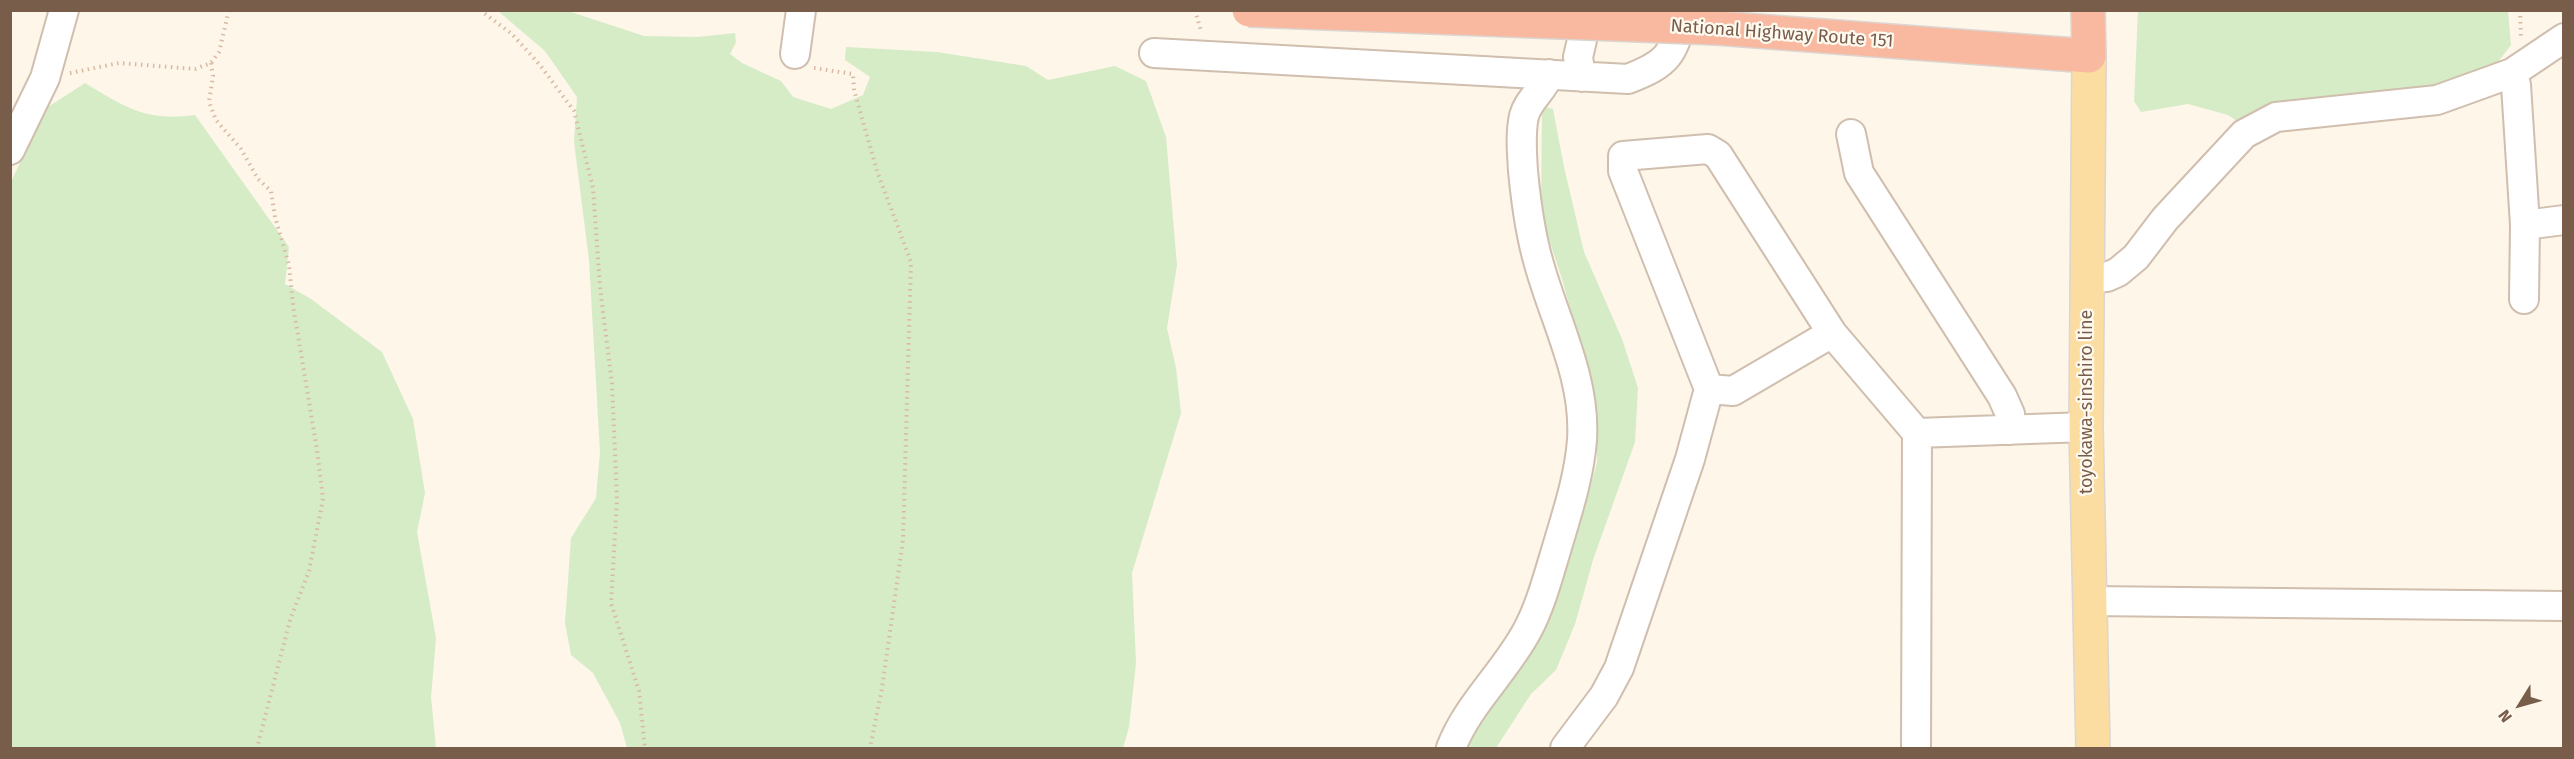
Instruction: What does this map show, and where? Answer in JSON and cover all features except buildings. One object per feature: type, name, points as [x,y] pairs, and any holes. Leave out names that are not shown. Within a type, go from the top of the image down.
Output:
[{"type":"highway","name":"National Highway Route 151","points":[[1249,10],[1717,28],[2089,56]]},
{"type":"highway","points":[[2088,10],[2089,56]]},
{"type":"main road","name":"toyokawa-sinshiro line","points":[[2089,56],[2086,427],[2093,748]]},
{"type":"street","points":[[10,150],[45,78],[64,10]]},
{"type":"street","points":[[795,54],[801,10]]},
{"type":"street","points":[[1581,77],[1578,57],[1589,10]]},
{"type":"street","points":[[1154,53],[1628,79],[1651,70],[1671,54],[1685,10]]},
{"type":"street","points":[[2088,278],[2107,277],[2127,264],[2244,134],[2276,117],[2438,100],[2512,73],[2564,38]]},
{"type":"street","points":[[2512,73],[2516,85],[2525,225],[2524,299]]},
{"type":"street","points":[[1451,748],[1460,726],[1527,632],[1542,597],[1578,473],[1582,436],[1580,403],[1571,357],[1539,264],[1526,208],[1521,141],[1524,116],[1528,105],[1546,83],[1549,74]]},
{"type":"street","points":[[1851,134],[1859,172],[2002,396],[2010,414],[2011,430]]},
{"type":"street","points":[[1569,747],[1604,696],[1619,668],[1690,459],[1709,389],[1623,171],[1623,156],[1708,149],[1718,155],[1832,333],[1917,433],[1916,748]]},
{"type":"street","points":[[2525,225],[2564,220]]},
{"type":"street","points":[[1709,389],[1733,392],[1832,333]]},
{"type":"street","points":[[1917,433],[2086,427]]},
{"type":"street","points":[[2089,601],[2564,606]]},
{"type":"path","points":[[45,78],[61,77],[73,72],[119,63],[195,69],[211,63],[219,52],[229,10]]},
{"type":"path","points":[[480,10],[512,34],[540,65],[574,111],[593,188],[600,287],[613,396],[617,500],[611,603],[639,691],[645,748]]},
{"type":"path","points":[[795,54],[795,65],[853,74],[854,90],[877,171],[911,262],[903,540],[882,688],[870,748]]},
{"type":"path","points":[[211,63],[213,76],[209,102],[216,120],[241,149],[258,179],[271,191],[275,217],[289,266],[292,306],[317,450],[322,499],[309,571],[290,620],[257,748]]},
{"type":"green space","points":[[498,11],[568,11],[644,36],[697,37],[735,33],[736,42],[730,54],[742,63],[781,81],[793,97],[831,109],[863,95],[870,77],[845,60],[846,47],[937,52],[1026,66],[1048,80],[1115,66],[1146,81],[1166,137],[1177,265],[1167,328],[1176,368],[1181,413],[1132,573],[1136,663],[1129,727],[1123,748],[627,748],[620,723],[593,673],[571,655],[565,623],[571,538],[596,498],[600,452],[589,260],[574,142],[577,97],[545,51]]},
{"type":"green space","points":[[2138,11],[2508,11],[2511,45],[2491,71],[2446,84],[2240,123],[2228,115],[2188,104],[2141,112],[2134,101]]},
{"type":"green space","points":[[85,83],[137,111],[163,116],[195,115],[289,247],[285,284],[311,299],[382,352],[413,419],[425,493],[417,532],[436,638],[431,697],[436,748],[11,748],[11,182],[45,109]]},
{"type":"green space","points":[[1542,106],[1553,109],[1584,252],[1622,339],[1638,388],[1635,442],[1593,560],[1575,624],[1556,670],[1531,694],[1496,748],[1466,748],[1479,720],[1515,674],[1549,620],[1555,578],[1587,500],[1597,462],[1596,402],[1562,279],[1541,215]]}]
